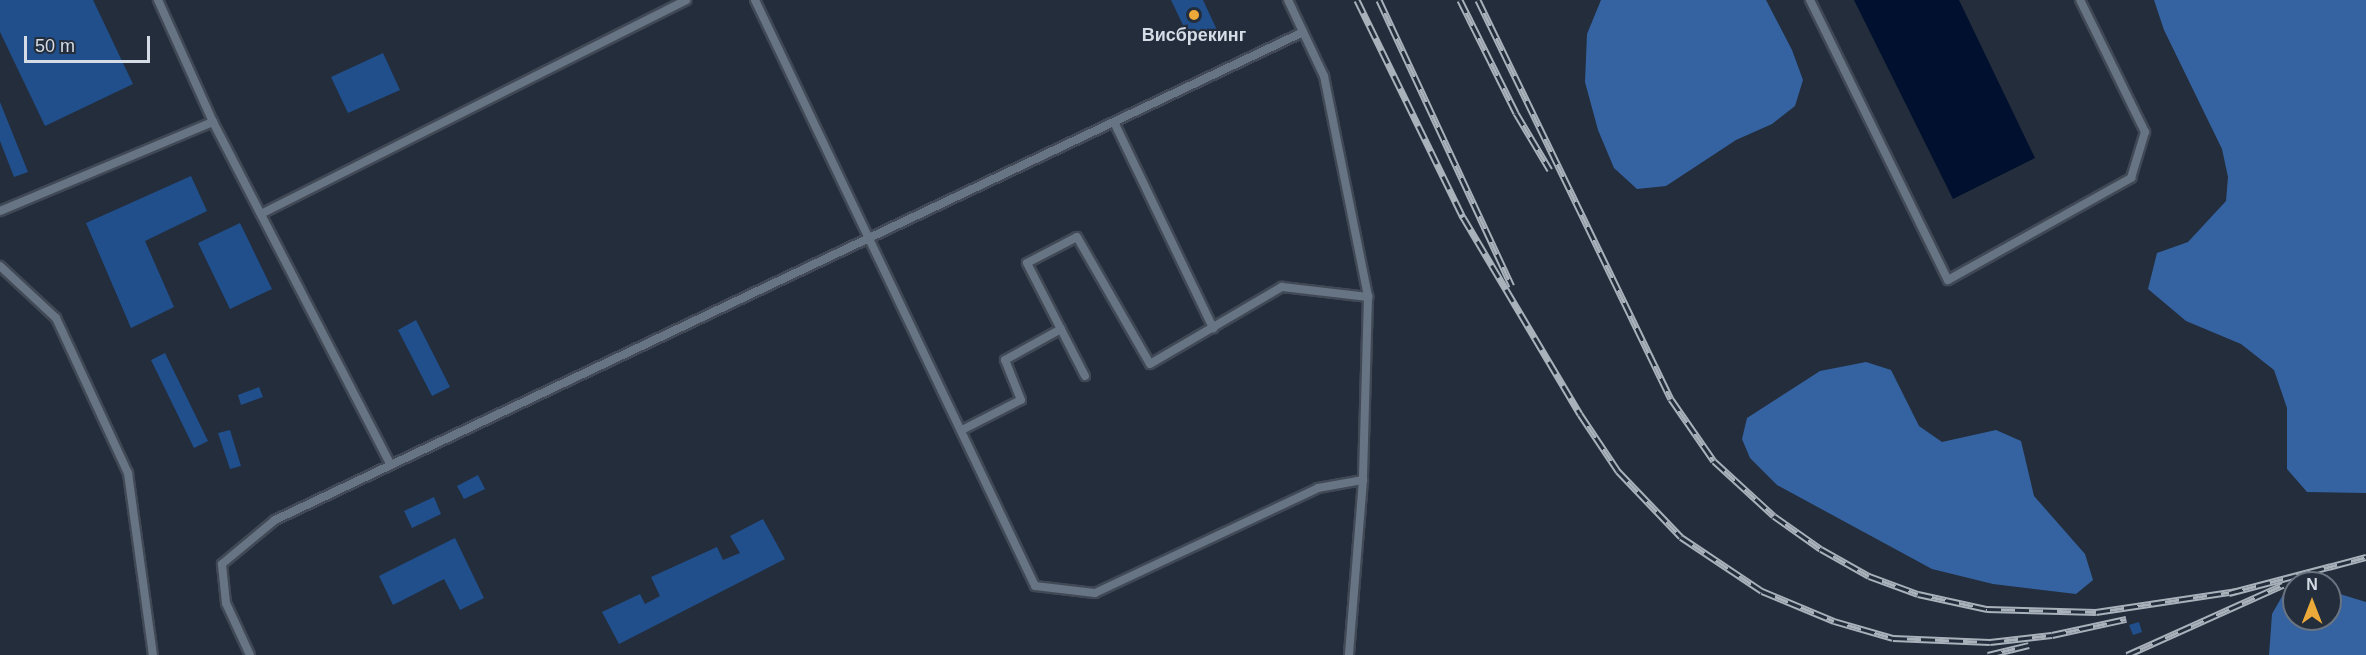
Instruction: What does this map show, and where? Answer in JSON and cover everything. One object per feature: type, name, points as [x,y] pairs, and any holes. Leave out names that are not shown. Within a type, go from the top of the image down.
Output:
[{"type":"lane","points":[[158,0],[213,122],[390,464]]},
{"type":"lane","points":[[261,214],[687,0]]},
{"type":"lane","points":[[755,0],[871,237],[1035,586],[1095,593],[1318,488],[1363,480]]},
{"type":"lane","points":[[1288,0],[1324,76],[1368,297],[1363,480],[1349,655]]},
{"type":"lane","points":[[1810,0],[1948,280],[2131,178],[2145,132],[2080,0]]},
{"type":"lane","points":[[250,655],[226,603],[222,564],[275,520],[1303,32]]},
{"type":"lane","points":[[0,211],[213,122]]},
{"type":"lane","points":[[1114,122],[1213,328]]},
{"type":"lane","points":[[1085,376],[1027,263],[1077,237],[1150,364],[1282,287],[1368,297]]},
{"type":"lane","points":[[0,266],[56,318],[128,472],[153,655]]},
{"type":"lane","points":[[962,430],[1021,400],[1005,360],[1061,329]]},
{"type":"shaded area","points":[[1601,0],[1766,0],[1792,50],[1803,80],[1795,106],[1772,124],[1736,140],[1666,186],[1637,189],[1614,168],[1598,130],[1585,82],[1587,34]]},
{"type":"shaded area","points":[[1854,0],[1959,0],[2035,158],[1953,199]]},
{"type":"shaded area","points":[[2154,0],[2366,0],[2366,493],[2307,492],[2287,469],[2287,408],[2274,370],[2241,344],[2186,321],[2148,289],[2157,253],[2188,242],[2226,201],[2228,177],[2222,149],[2164,30]]},
{"type":"shaded area","points":[[1866,362],[1891,370],[1919,426],[1942,442],[1996,430],[2021,441],[2034,496],[2085,554],[2093,580],[2076,594],[1993,584],[1932,569],[1777,485],[1750,458],[1742,439],[1747,418],[1820,371]]},
{"type":"shaded area","points":[[2342,595],[2366,602],[2366,655],[2269,655],[2272,614],[2282,596],[2282,631],[2342,631]]},
{"type":"building","points":[[0,0],[93,0],[133,84],[45,126],[0,32]]},
{"type":"building","name":"Висбрекинг","points":[[1171,0],[1203,0],[1217,30],[1191,42]]},
{"type":"building","points":[[383,53],[400,90],[348,113],[331,77]]},
{"type":"building","points":[[0,102],[28,172],[14,177],[0,141]]},
{"type":"building","points":[[191,176],[207,211],[145,241],[174,307],[131,328],[86,223]]},
{"type":"building","points":[[240,223],[272,289],[230,309],[198,243]]},
{"type":"building","points":[[416,320],[450,387],[432,396],[398,330]]},
{"type":"building","points":[[165,353],[208,441],[194,448],[151,360]]},
{"type":"building","points":[[259,387],[263,397],[241,405],[238,395]]},
{"type":"building","points":[[230,430],[241,466],[230,469],[218,433]]},
{"type":"building","points":[[478,475],[485,489],[464,499],[457,486]]},
{"type":"building","points":[[434,497],[441,514],[412,528],[404,511]]},
{"type":"building","points":[[763,519],[785,559],[619,644],[602,612],[640,594],[645,604],[660,596],[651,577],[717,547],[723,560],[740,553],[730,536]]},
{"type":"building","points":[[455,538],[484,598],[460,610],[444,579],[393,605],[379,576]]},
{"type":"building","points":[[2139,622],[2142,632],[2133,635],[2129,625]]},
{"type":"railway","points":[[1357,0],[1463,217],[1580,414],[1618,471],[1681,537],[1762,591],[1834,621],[1893,638],[1990,642],[2052,635],[2126,619]]},
{"type":"railway","points":[[1379,0],[1512,286]]},
{"type":"railway","points":[[1460,0],[1516,113],[1550,170]]},
{"type":"railway","points":[[1478,0],[1671,399],[1714,461],[1774,516],[1821,549],[1869,576],[1918,594],[1987,609],[2096,612],[2237,591]]},
{"type":"railway","points":[[2229,593],[2366,557]]},
{"type":"railway","points":[[2127,655],[2282,585]]},
{"type":"railway","points":[[1988,655],[2029,645]]},
{"type":"place","name":"Висбрекинг","points":[[1194,15]]}]
